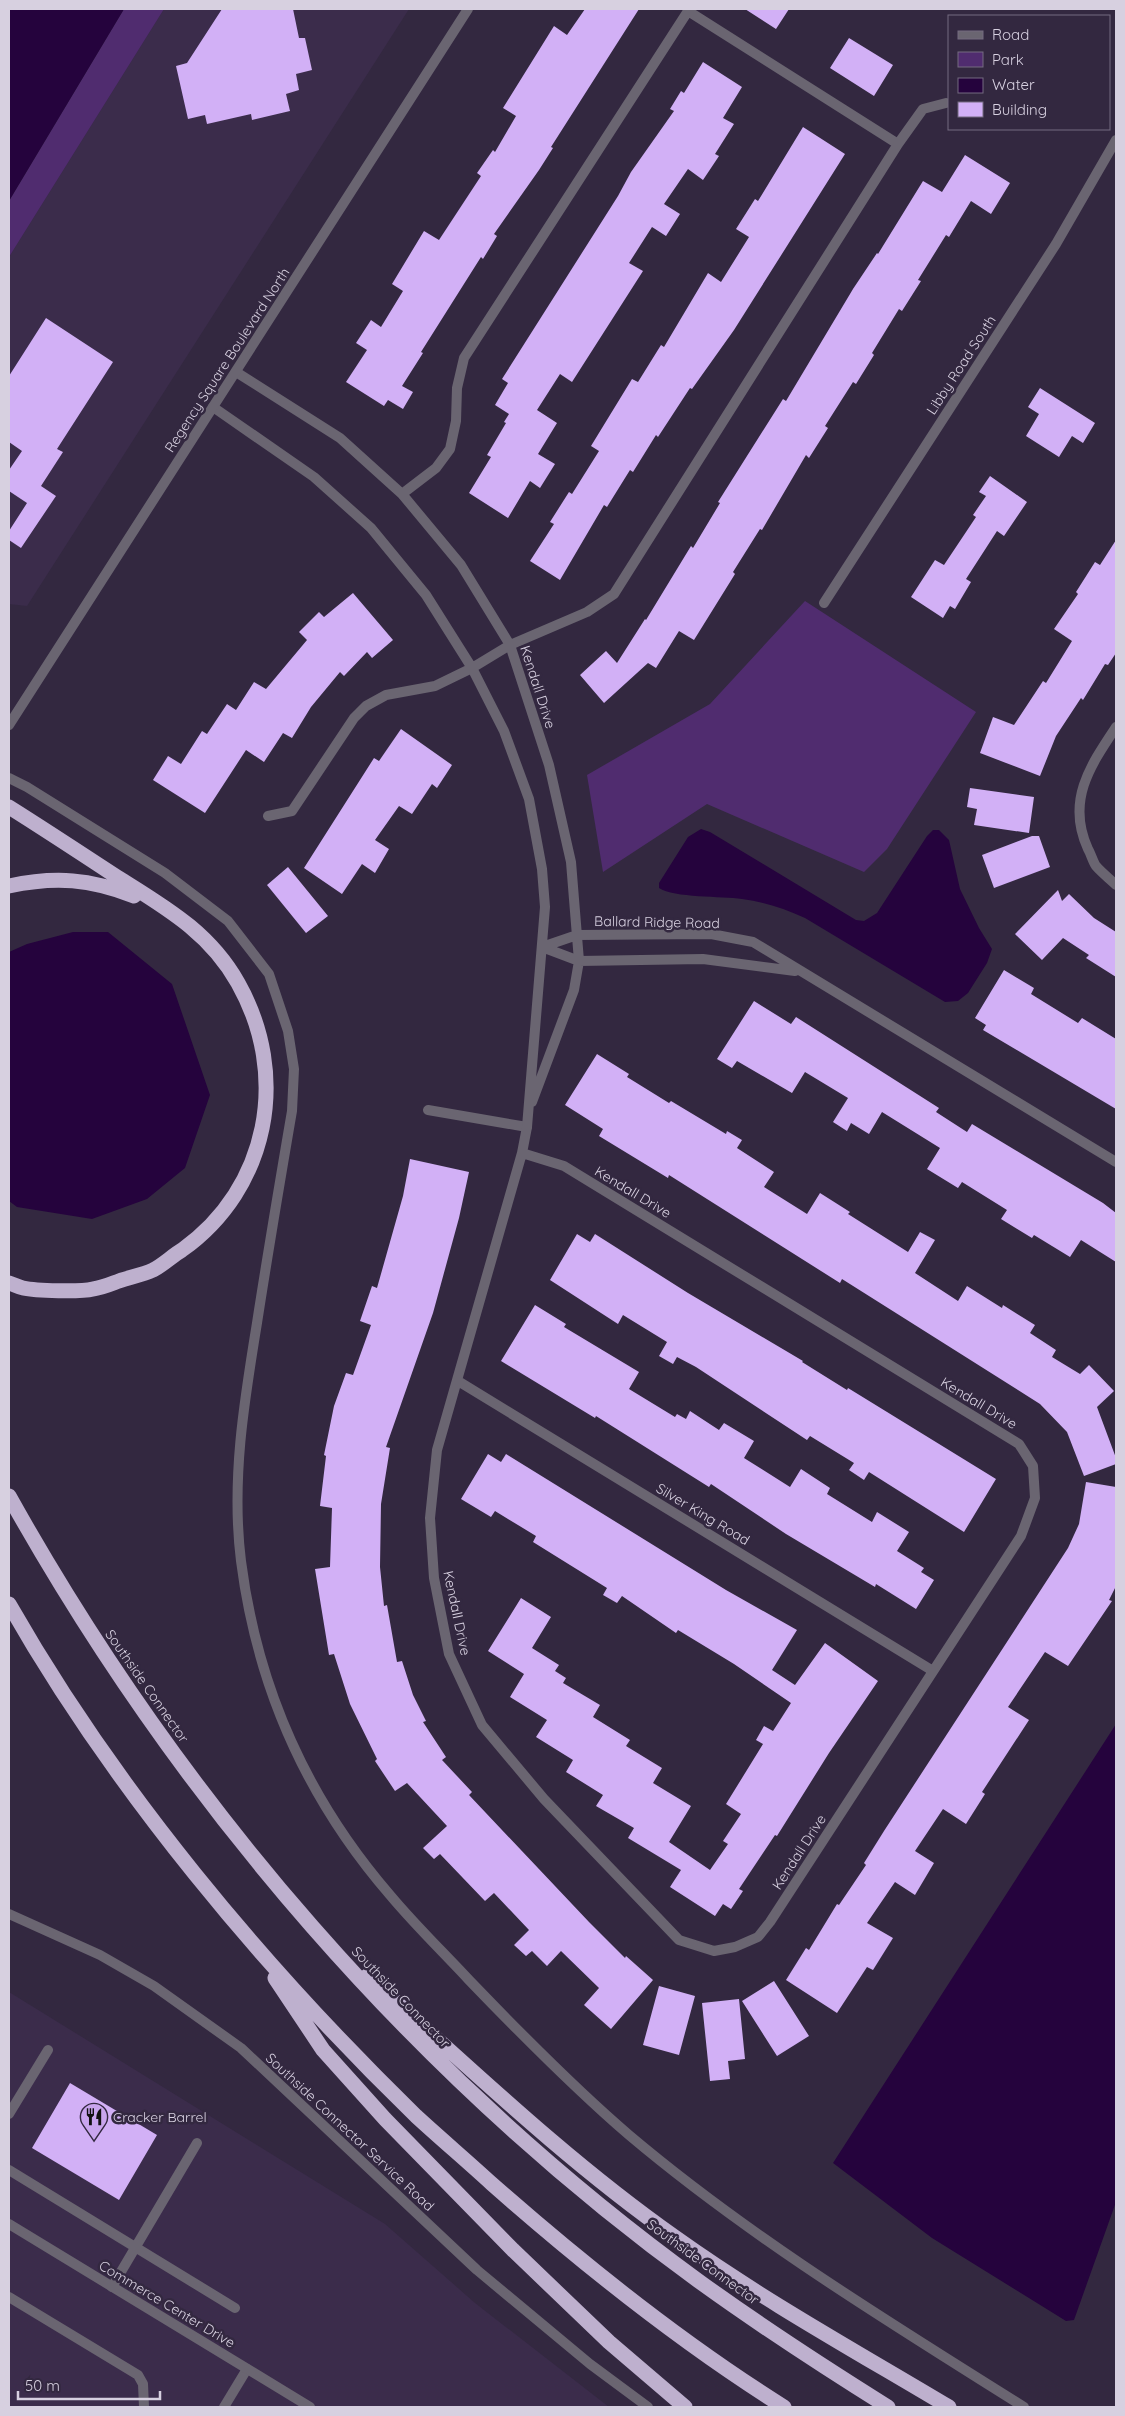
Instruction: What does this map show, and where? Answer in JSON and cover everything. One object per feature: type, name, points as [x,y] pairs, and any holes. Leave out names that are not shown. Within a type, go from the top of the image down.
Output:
[{"type":"highway","points":[[9,807],[202,934],[223,958],[239,984],[252,1012],[265,1050],[267,1092],[266,1114],[254,1157],[240,1185],[221,1214],[195,1241],[154,1270],[92,1290],[23,1288],[9,1283]]},
{"type":"highway","points":[[9,886],[30,882],[78,880],[110,886],[162,906]]},
{"type":"highway","name":"Southside Connector","points":[[9,1496],[34,1542],[100,1648],[154,1727],[262,1869],[370,1992],[488,2106],[596,2201],[699,2282],[811,2359],[888,2407]]},
{"type":"highway","points":[[9,1604],[75,1710],[158,1826],[243,1931],[326,2023],[418,2117],[557,2241],[665,2325],[784,2407]]},
{"type":"highway","points":[[243,1931],[323,2050],[386,2119],[520,2257],[609,2342],[685,2407]]},
{"type":"highway","points":[[316,1931],[567,2156],[675,2238],[758,2293],[949,2407]]},
{"type":"street","name":"Regency Square Boulevard North","points":[[9,725],[468,9]]},
{"type":"street","points":[[402,494],[436,468],[450,449],[456,421],[457,388],[464,358],[688,10],[898,144]]},
{"type":"street","points":[[268,816],[292,811],[354,718],[366,706],[386,695],[434,686],[472,668],[510,645],[586,612],[614,594],[898,144],[923,109],[946,103]]},
{"type":"street","name":"Libby Road South","points":[[824,603],[1056,244],[1116,140]]},
{"type":"street","name":"Kendall Drive","points":[[236,372],[340,438],[402,494],[461,565],[510,645],[551,774],[571,862],[578,961],[574,990],[527,1122]]},
{"type":"street","name":"Kendall Drive","points":[[213,407],[314,477],[371,528],[426,595],[472,668],[504,731],[529,799],[542,869],[545,907],[527,1122],[522,1153],[437,1450],[430,1518],[434,1578],[449,1654],[482,1725],[544,1799],[679,1940],[714,1951],[735,1947],[758,1937],[1021,1536],[1035,1498],[1033,1466],[1019,1444],[564,1166],[522,1153]]},
{"type":"street","points":[[1116,728],[1093,762],[1082,790],[1078,812],[1084,840],[1096,866],[1116,885]]},
{"type":"street","points":[[9,778],[28,787],[164,873],[228,922],[269,974],[288,1032],[294,1068],[292,1111],[245,1392],[236,1481],[241,1559],[253,1635],[274,1704],[311,1783],[349,1841],[389,1894],[518,2032],[629,2135],[751,2229],[880,2317],[1024,2407]]},
{"type":"street","name":"Ballard Ridge Road","points":[[542,947],[577,935],[711,934],[753,942],[1116,1162]]},
{"type":"street","points":[[542,947],[578,961],[703,959],[801,972]]},
{"type":"street","points":[[428,1110],[527,1122]]},
{"type":"street","name":"Silver King Road","points":[[458,1381],[933,1671]]},
{"type":"street","name":"Southside Connector Service Road","points":[[9,1914],[100,1954],[154,1986],[241,2048],[477,2270],[590,2364],[648,2407]]},
{"type":"street","points":[[9,2114],[48,2050]]},
{"type":"street","points":[[112,2287],[198,2143]]},
{"type":"street","points":[[9,2170],[235,2308]]},
{"type":"street","name":"Commerce Center Drive","points":[[9,2224],[310,2407]]},
{"type":"street","points":[[9,2296],[138,2375],[143,2384],[144,2407]]},
{"type":"street","points":[[224,2407],[247,2369]]},
{"type":"shaded area","points":[[164,9],[409,9],[27,606],[9,604],[9,257]]},
{"type":"shaded area","points":[[9,1992],[385,2224],[475,2303],[609,2407],[9,2407]]},
{"type":"green space","points":[[124,9],[164,9],[9,257],[9,201]]},
{"type":"green space","points":[[805,601],[976,712],[887,849],[864,872],[707,804],[603,872],[587,775],[710,704]]},
{"type":"water","points":[[9,9],[124,9],[9,201]]},
{"type":"water","points":[[701,829],[710,832],[856,920],[864,921],[877,913],[927,836],[933,830],[939,830],[949,840],[960,889],[979,928],[992,949],[987,963],[968,993],[958,1001],[945,1002],[805,918],[790,912],[750,900],[675,894],[659,888],[659,883],[688,837]]},
{"type":"water","points":[[73,932],[108,932],[172,984],[210,1095],[185,1168],[147,1199],[92,1219],[17,1207],[9,1201],[9,952],[27,944]]},
{"type":"water","points":[[1116,1724],[1116,2202],[1074,2320],[1066,2321],[932,2238],[833,2163]]},
{"type":"building","points":[[222,9],[293,9],[299,38],[305,38],[312,70],[296,74],[299,90],[286,94],[290,111],[252,120],[251,114],[207,124],[205,115],[188,119],[176,66],[187,63]]},
{"type":"building","points":[[585,9],[639,9],[551,147],[553,148],[539,170],[494,234],[497,236],[483,259],[481,257],[421,352],[423,353],[402,386],[413,392],[403,409],[388,400],[384,406],[346,382],[367,350],[356,343],[371,320],[381,327],[403,291],[392,284],[424,231],[439,240],[481,176],[477,173],[493,150],[495,152],[516,116],[503,108],[554,26],[567,35]]},
{"type":"building","points":[[745,9],[789,9],[776,29]]},
{"type":"building","points":[[849,38],[893,65],[874,96],[830,68]]},
{"type":"building","points":[[703,62],[742,87],[723,118],[734,124],[715,154],[719,156],[703,180],[688,169],[664,204],[680,214],[666,236],[652,227],[629,263],[643,271],[572,382],[560,374],[537,410],[557,423],[538,454],[555,464],[540,488],[530,481],[508,518],[469,493],[491,457],[487,455],[506,423],[504,422],[509,414],[495,405],[508,383],[502,379],[618,196],[631,172],[674,111],[670,109],[681,91],[684,93]]},
{"type":"building","points":[[803,127],[845,154],[734,330],[692,389],[690,388],[658,437],[656,435],[633,472],[630,470],[607,507],[604,505],[560,580],[530,561],[554,524],[550,522],[569,492],[572,494],[599,451],[591,446],[632,379],[638,382],[661,345],[664,347],[708,273],[721,282],[749,237],[736,229],[755,199],[758,201]]},
{"type":"building","points":[[965,155],[1010,183],[991,214],[971,201],[949,237],[946,235],[918,280],[921,281],[902,311],[899,309],[872,353],[874,355],[856,384],[853,382],[825,426],[828,428],[809,458],[806,455],[762,530],[760,529],[733,572],[735,574],[694,640],[679,631],[656,668],[648,663],[604,703],[580,675],[606,651],[617,663],[646,620],[691,546],[693,548],[720,503],[718,502],[783,399],[786,401],[853,289],[878,254],[923,181],[942,192]]},
{"type":"building","points":[[46,318],[113,362],[57,449],[63,452],[41,486],[56,496],[21,548],[9,540],[9,531],[27,503],[9,491],[9,470],[22,451],[9,442],[9,376]]},
{"type":"building","points":[[1040,388],[1095,423],[1083,443],[1072,436],[1059,457],[1026,436],[1039,414],[1028,407]]},
{"type":"building","points":[[990,476],[1027,502],[1004,536],[997,531],[966,579],[971,582],[955,609],[950,606],[943,618],[911,597],[935,560],[944,565],[976,517],[973,515],[986,496],[979,492]]},
{"type":"building","points":[[1116,540],[1116,653],[1108,665],[1105,664],[1083,700],[1081,698],[1056,736],[1040,776],[980,753],[993,717],[1014,725],[1043,681],[1046,683],[1072,641],[1054,629],[1078,594],[1076,592],[1095,562],[1100,565]]},
{"type":"building","points":[[353,593],[393,640],[372,658],[367,652],[344,676],[340,672],[311,707],[292,738],[283,733],[264,762],[246,750],[205,813],[153,780],[168,756],[181,764],[202,731],[207,734],[227,704],[236,710],[254,682],[266,689],[307,640],[299,632],[319,612],[324,617]]},
{"type":"building","points":[[401,729],[452,765],[437,788],[432,784],[412,814],[399,806],[375,840],[389,849],[375,873],[362,864],[342,894],[304,868],[374,758],[379,761]]},
{"type":"building","points":[[970,788],[1034,797],[1029,833],[974,825],[977,809],[967,807]]},
{"type":"building","points":[[1032,836],[1039,836],[1050,867],[994,888],[982,855]]},
{"type":"building","points":[[288,867],[328,916],[306,933],[267,885]]},
{"type":"building","points":[[1058,890],[1062,901],[1069,894],[1094,918],[1116,932],[1116,977],[1086,958],[1089,955],[1063,938],[1042,960],[1015,934]]},
{"type":"building","points":[[1004,970],[1034,988],[1031,994],[1078,1023],[1082,1018],[1116,1039],[1116,1109],[983,1030],[986,1025],[975,1018]]},
{"type":"building","points":[[754,1001],[791,1024],[796,1017],[939,1108],[936,1112],[967,1132],[972,1124],[1103,1203],[1116,1213],[1116,1262],[1081,1240],[1070,1257],[1034,1235],[1032,1238],[1001,1219],[1007,1210],[962,1182],[958,1188],[927,1169],[940,1148],[882,1112],[869,1134],[851,1123],[847,1131],[833,1122],[848,1098],[805,1072],[792,1093],[737,1061],[732,1068],[717,1059]]},
{"type":"building","points":[[597,1054],[629,1074],[627,1077],[669,1103],[671,1101],[726,1134],[727,1131],[742,1140],[737,1148],[774,1172],[764,1187],[807,1214],[820,1193],[850,1212],[848,1214],[908,1252],[920,1232],[935,1240],[915,1273],[958,1301],[967,1286],[1002,1308],[1003,1305],[1035,1325],[1030,1333],[1056,1350],[1052,1357],[1080,1374],[1089,1365],[1114,1391],[1097,1407],[1116,1458],[1116,1464],[1084,1476],[1067,1432],[1040,1404],[842,1279],[840,1283],[669,1175],[668,1178],[599,1136],[603,1129],[565,1105]]},
{"type":"building","points":[[410,1159],[469,1172],[459,1218],[433,1313],[386,1447],[390,1448],[381,1504],[380,1567],[384,1606],[387,1605],[397,1662],[402,1661],[413,1695],[426,1721],[423,1722],[446,1757],[442,1760],[472,1792],[469,1795],[589,1922],[625,1958],[626,1956],[653,1980],[611,2029],[584,2005],[599,1988],[561,1951],[547,1966],[532,1951],[526,1956],[514,1945],[529,1930],[494,1893],[485,1901],[440,1854],[434,1859],[423,1848],[447,1826],[407,1783],[395,1791],[375,1761],[377,1759],[350,1704],[334,1654],[329,1655],[315,1569],[330,1567],[332,1508],[320,1506],[326,1456],[324,1455],[334,1406],[346,1373],[353,1375],[371,1325],[360,1321],[372,1286],[377,1288],[403,1196]]},
{"type":"building","points":[[577,1234],[590,1242],[595,1234],[688,1293],[996,1479],[964,1532],[869,1472],[864,1480],[849,1470],[854,1463],[810,1436],[807,1440],[696,1367],[677,1357],[673,1364],[659,1356],[667,1342],[623,1315],[618,1324],[550,1280]]},
{"type":"building","points":[[535,1305],[566,1324],[564,1327],[639,1372],[629,1389],[675,1417],[677,1414],[686,1419],[690,1411],[719,1430],[724,1423],[754,1441],[744,1458],[790,1487],[801,1469],[830,1488],[827,1494],[872,1522],[877,1512],[909,1532],[897,1551],[924,1568],[921,1572],[934,1580],[916,1609],[876,1584],[875,1587],[786,1534],[711,1484],[709,1487],[596,1416],[595,1418],[501,1361]]},
{"type":"building","points":[[488,1454],[501,1462],[506,1454],[726,1590],[797,1630],[772,1670],[795,1685],[825,1643],[878,1681],[829,1753],[777,1836],[775,1835],[739,1889],[743,1891],[731,1909],[723,1904],[715,1916],[670,1887],[681,1870],[628,1838],[634,1828],[596,1806],[603,1795],[566,1772],[573,1760],[536,1737],[547,1720],[510,1697],[524,1674],[488,1651],[521,1598],[551,1617],[532,1648],[559,1665],[555,1671],[566,1678],[563,1683],[600,1705],[593,1717],[630,1740],[626,1746],[662,1768],[653,1783],[691,1806],[669,1842],[710,1870],[728,1844],[723,1841],[741,1814],[726,1804],[763,1744],[756,1740],[764,1726],[773,1731],[791,1703],[734,1664],[678,1630],[676,1633],[622,1596],[617,1603],[603,1595],[607,1588],[533,1542],[536,1536],[495,1511],[491,1517],[461,1499]]},
{"type":"building","points":[[1086,1482],[1116,1487],[1116,1586],[1109,1600],[1112,1601],[1068,1666],[1045,1652],[1008,1707],[1029,1720],[982,1792],[985,1794],[966,1824],[943,1809],[915,1851],[934,1863],[915,1895],[895,1882],[867,1923],[893,1938],[873,1970],[867,1967],[837,2013],[786,1980],[806,1948],[809,1950],[837,1904],[839,1905],[866,1865],[864,1863],[884,1831],[1068,1548],[1079,1524]]},
{"type":"building","points":[[774,1981],[809,2036],[777,2056],[742,2001]]},
{"type":"building","points":[[659,1986],[695,1996],[679,2055],[643,2045]]},
{"type":"building","points":[[739,1999],[745,2059],[728,2061],[730,2079],[710,2081],[702,2003]]},
{"type":"building","name":"Cracker Barrel","points":[[70,2083],[157,2135],[119,2200],[32,2148]]},
{"type":"place","name":"Cracker Barrel","points":[[94,2141]]}]
